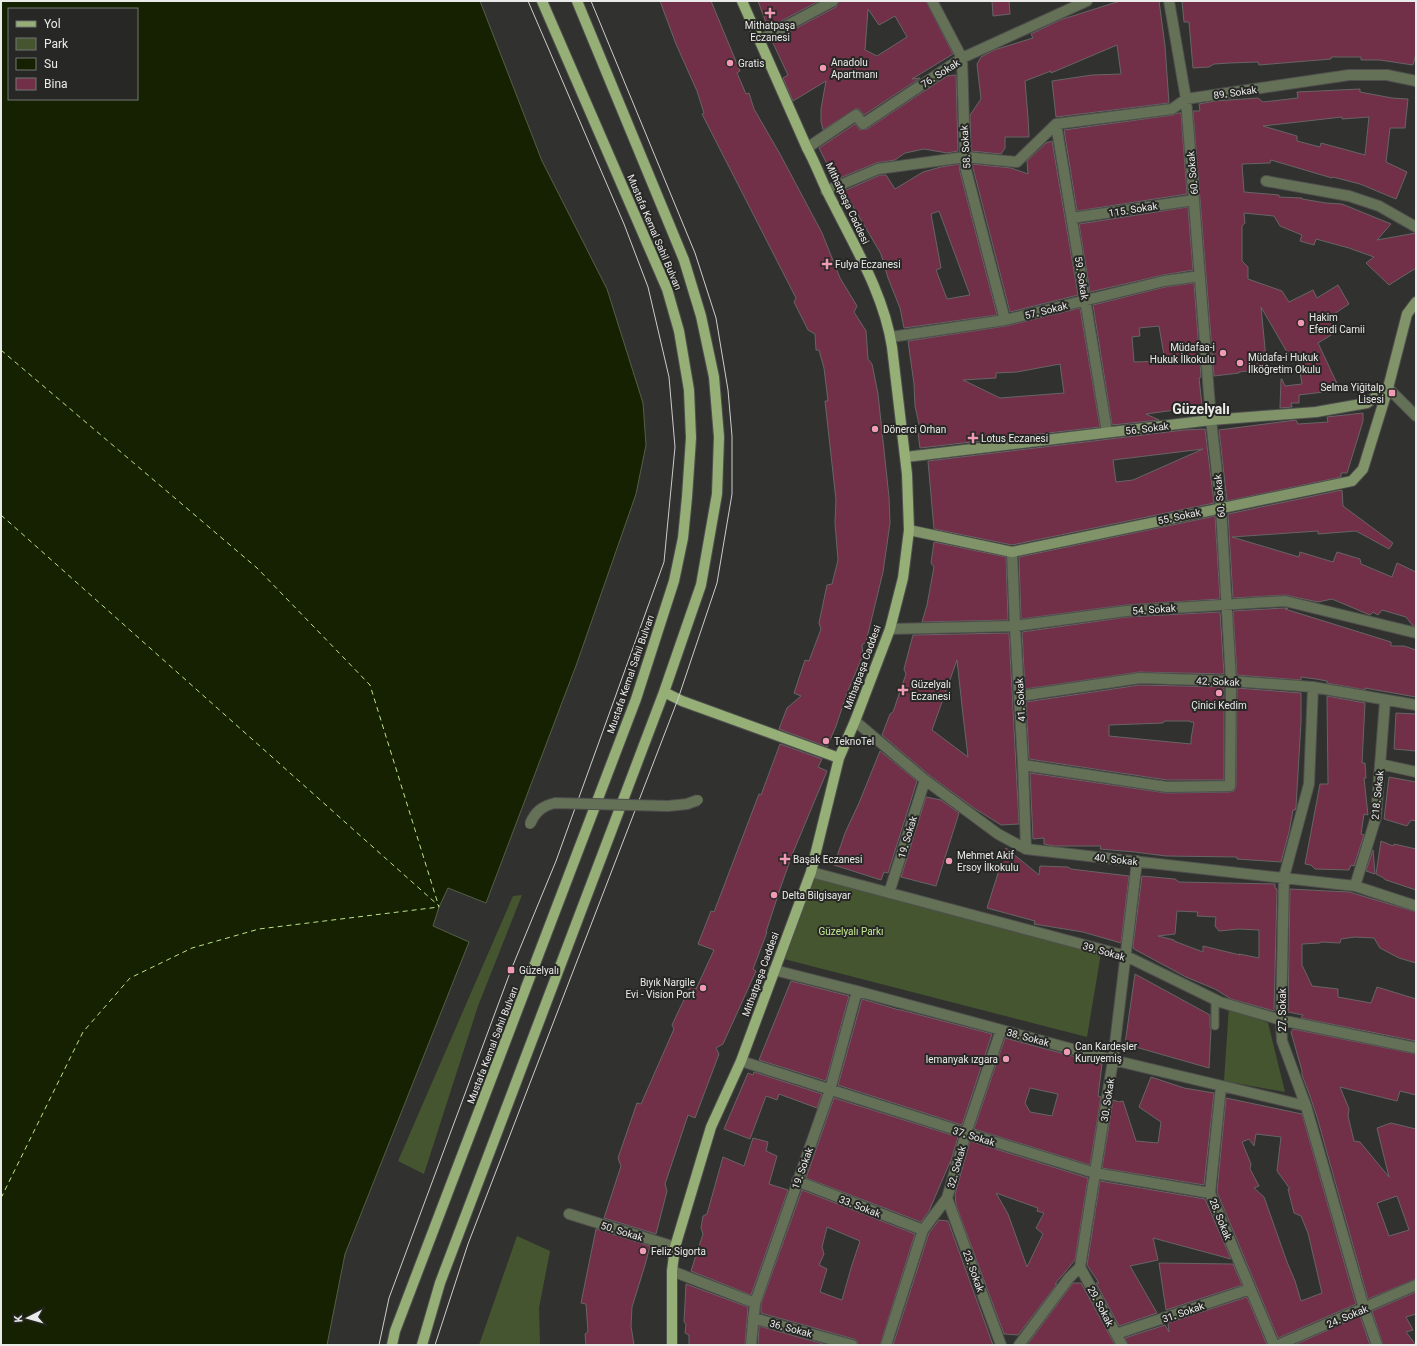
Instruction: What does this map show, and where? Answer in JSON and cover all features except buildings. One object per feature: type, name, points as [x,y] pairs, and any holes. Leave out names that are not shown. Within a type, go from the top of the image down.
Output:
[{"type":"main road","name":"Mustafa Kemal Sahil Bulvarı","points":[[392,1345],[395,1331],[636,699],[674,581],[684,525],[691,438],[688,390],[679,331],[667,289],[542,1]]},
{"type":"main road","name":"Mustafa Kemal Sahil Bulvarı","points":[[422,1345],[440,1283],[664,692],[701,585],[717,494],[719,436],[714,377],[701,316],[684,260],[577,1]]},
{"type":"main road","name":"Mithatpaşa Caddesi","points":[[672,1345],[672,1271],[675,1247],[711,1127],[741,1061],[811,872],[839,758],[855,721],[890,629],[903,578],[909,530],[906,457],[891,337],[878,294],[826,191],[816,164],[807,148],[742,1]]},
{"type":"main road","points":[[664,692],[682,701],[839,758]]},
{"type":"street","points":[[760,40],[833,1]]},
{"type":"street","name":"58. Sokak","points":[[932,1],[962,58],[966,170],[1005,320]]},
{"type":"street","name":"76. Sokak","points":[[807,148],[856,115],[863,124],[962,58],[1087,1]]},
{"type":"street","name":"60. Sokak","points":[[1023,764],[1167,787],[1230,786],[1231,681],[1221,508],[1211,420],[1186,99],[1169,1]]},
{"type":"street","name":"89. Sokak","points":[[1056,124],[1172,109],[1186,99],[1350,75],[1386,76],[1416,81]]},
{"type":"street","points":[[826,191],[878,169],[965,157],[1017,162],[1056,124]]},
{"type":"street","name":"59. Sokak","points":[[1056,124],[1107,432]]},
{"type":"street","points":[[1266,181],[1349,196],[1379,206],[1416,227]]},
{"type":"street","name":"115. Sokak","points":[[1072,218],[1194,200]]},
{"type":"street","name":"57. Sokak","points":[[891,337],[1005,320],[1164,281],[1200,276]]},
{"type":"street","points":[[1416,302],[1407,314],[1388,388],[1416,416]]},
{"type":"street","name":"56. Sokak","points":[[906,457],[1211,420],[1316,412],[1367,403],[1388,388]]},
{"type":"street","name":"55. Sokak","points":[[909,530],[1012,552],[1352,481],[1363,469],[1388,388]]},
{"type":"street","name":"41. Sokak","points":[[1012,552],[1020,696],[1026,849]]},
{"type":"street","name":"54. Sokak","points":[[890,629],[1015,626],[1126,611],[1285,601],[1416,633]]},
{"type":"street","name":"42. Sokak","points":[[1020,696],[1140,678],[1231,681],[1313,687],[1385,701],[1416,705]]},
{"type":"street","name":"27. Sokak","points":[[1313,687],[1309,784],[1284,877],[1281,1020],[1282,1041],[1306,1106],[1364,1308],[1378,1345]]},
{"type":"street","name":"218. Sokak","points":[[1355,886],[1376,817],[1385,701]]},
{"type":"street","name":"40. Sokak","points":[[855,721],[925,780],[998,834],[1026,849],[1355,886],[1416,906]]},
{"type":"street","points":[[1380,764],[1416,772]]},
{"type":"street","name":"19. Sokak","points":[[889,894],[925,780]]},
{"type":"street","points":[[530,824],[533,816],[540,808],[547,804],[668,806],[687,804],[698,800]]},
{"type":"street","name":"30. Sokak","points":[[1080,1267],[1113,1060],[1137,861]]},
{"type":"street","name":"39. Sokak","points":[[811,872],[1126,956],[1215,1000],[1281,1020],[1416,1048]]},
{"type":"street","name":"38. Sokak","points":[[774,970],[1113,1060],[1306,1106]]},
{"type":"street","name":"19. Sokak","points":[[751,1345],[755,1303],[830,1090],[857,991]]},
{"type":"street","name":"32. Sokak","points":[[886,1345],[923,1230],[947,1198],[966,1133],[1001,1030]]},
{"type":"street","name":"37. Sokak","points":[[741,1061],[966,1133],[1095,1172],[1210,1193]]},
{"type":"street","name":"28. Sokak","points":[[1221,1086],[1210,1193],[1274,1345]]},
{"type":"street","name":"33. Sokak","points":[[797,1181],[923,1230]]},
{"type":"street","name":"23. Sokak","points":[[947,1198],[1002,1345]]},
{"type":"street","name":"50. Sokak","points":[[569,1214],[675,1247]]},
{"type":"street","points":[[1019,1345],[1069,1278],[1080,1267]]},
{"type":"street","name":"29. Sokak","points":[[1080,1267],[1122,1345]]},
{"type":"street","points":[[672,1271],[755,1303]]},
{"type":"street","name":"24. Sokak","points":[[1278,1345],[1416,1285]]},
{"type":"street","name":"31. Sokak","points":[[1116,1334],[1250,1289]]},
{"type":"street","name":"36. Sokak","points":[[753,1318],[852,1345]]},
{"type":"lane","points":[[1215,1000],[1215,1026]]},
{"type":"green space","name":"Güzelyalı Parkı","points":[[815,876],[1101,953],[1087,1037],[784,959]]},
{"type":"green space","points":[[522,895],[478,1006],[424,1174],[398,1161],[513,896]]},
{"type":"green space","points":[[1229,1007],[1268,1023],[1285,1092],[1224,1081]]},
{"type":"green space","points":[[517,1236],[550,1251],[539,1308],[540,1345],[479,1345]]},
{"type":"water","points":[[1,1],[480,1],[542,161],[607,289],[643,403],[646,445],[636,494],[577,663],[486,903],[448,888],[439,907],[433,926],[469,942],[345,1254],[327,1345],[1,1345]]},
{"type":"ferry route","points":[[1,350],[257,568],[370,685],[439,907]]},
{"type":"ferry route","points":[[1,515],[439,906]]},
{"type":"ferry route","points":[[1,1198],[83,1032],[130,978],[192,948],[259,929],[439,907]]},
{"type":"tram line","points":[[379,1345],[389,1298],[511,970],[556,861],[664,562],[675,447],[669,377],[648,287],[624,224],[528,1]]},
{"type":"tram line","points":[[435,1345],[468,1244],[678,699],[717,583],[732,494],[732,436],[728,390],[716,318],[695,253],[591,1]]},
{"type":"place","name":"Mithatpaşa Eczanesi","points":[[770,13]]},
{"type":"place","name":"Gratis","points":[[730,63]]},
{"type":"place","name":"Anadolu Apartmanı","points":[[823,68]]},
{"type":"place","name":"Fulya Eczanesi","points":[[827,264]]},
{"type":"place","name":"Hakim Efendi Camii","points":[[1301,323]]},
{"type":"place","name":"Müdafaa-i Hukuk İlkokulu","points":[[1223,353]]},
{"type":"place","name":"Müdafa-i Hukuk İlköğretim Okulu","points":[[1240,363]]},
{"type":"place","name":"Selma Yiğitalp Lisesi","points":[[1392,393]]},
{"type":"place","name":"Dönerci Orhan","points":[[875,429]]},
{"type":"place","name":"Lotus Eczanesi","points":[[973,438]]},
{"type":"place","name":"Güzelyalı Eczanesi","points":[[903,690]]},
{"type":"place","name":"Çinici Kedim","points":[[1219,693]]},
{"type":"place","name":"TeknoTel","points":[[826,741]]},
{"type":"place","name":"Başak Eczanesi","points":[[785,859]]},
{"type":"place","name":"Mehmet Akif Ersoy İlkokulu","points":[[949,861]]},
{"type":"place","name":"Delta Bilgisayar","points":[[774,895]]},
{"type":"place","name":"Güzelyalı","points":[[511,970]]},
{"type":"place","name":"Bıyık Nargile Evi - Vision Port","points":[[703,988]]},
{"type":"place","name":"Can Kardeşler Kuruyemiş","points":[[1067,1052]]},
{"type":"place","name":"lemanyak ızgara","points":[[1006,1059]]},
{"type":"place","name":"Feliz Sigorta","points":[[643,1251]]},
{"type":"district","name":"Güzelyalı","points":[[1201,409]]}]
